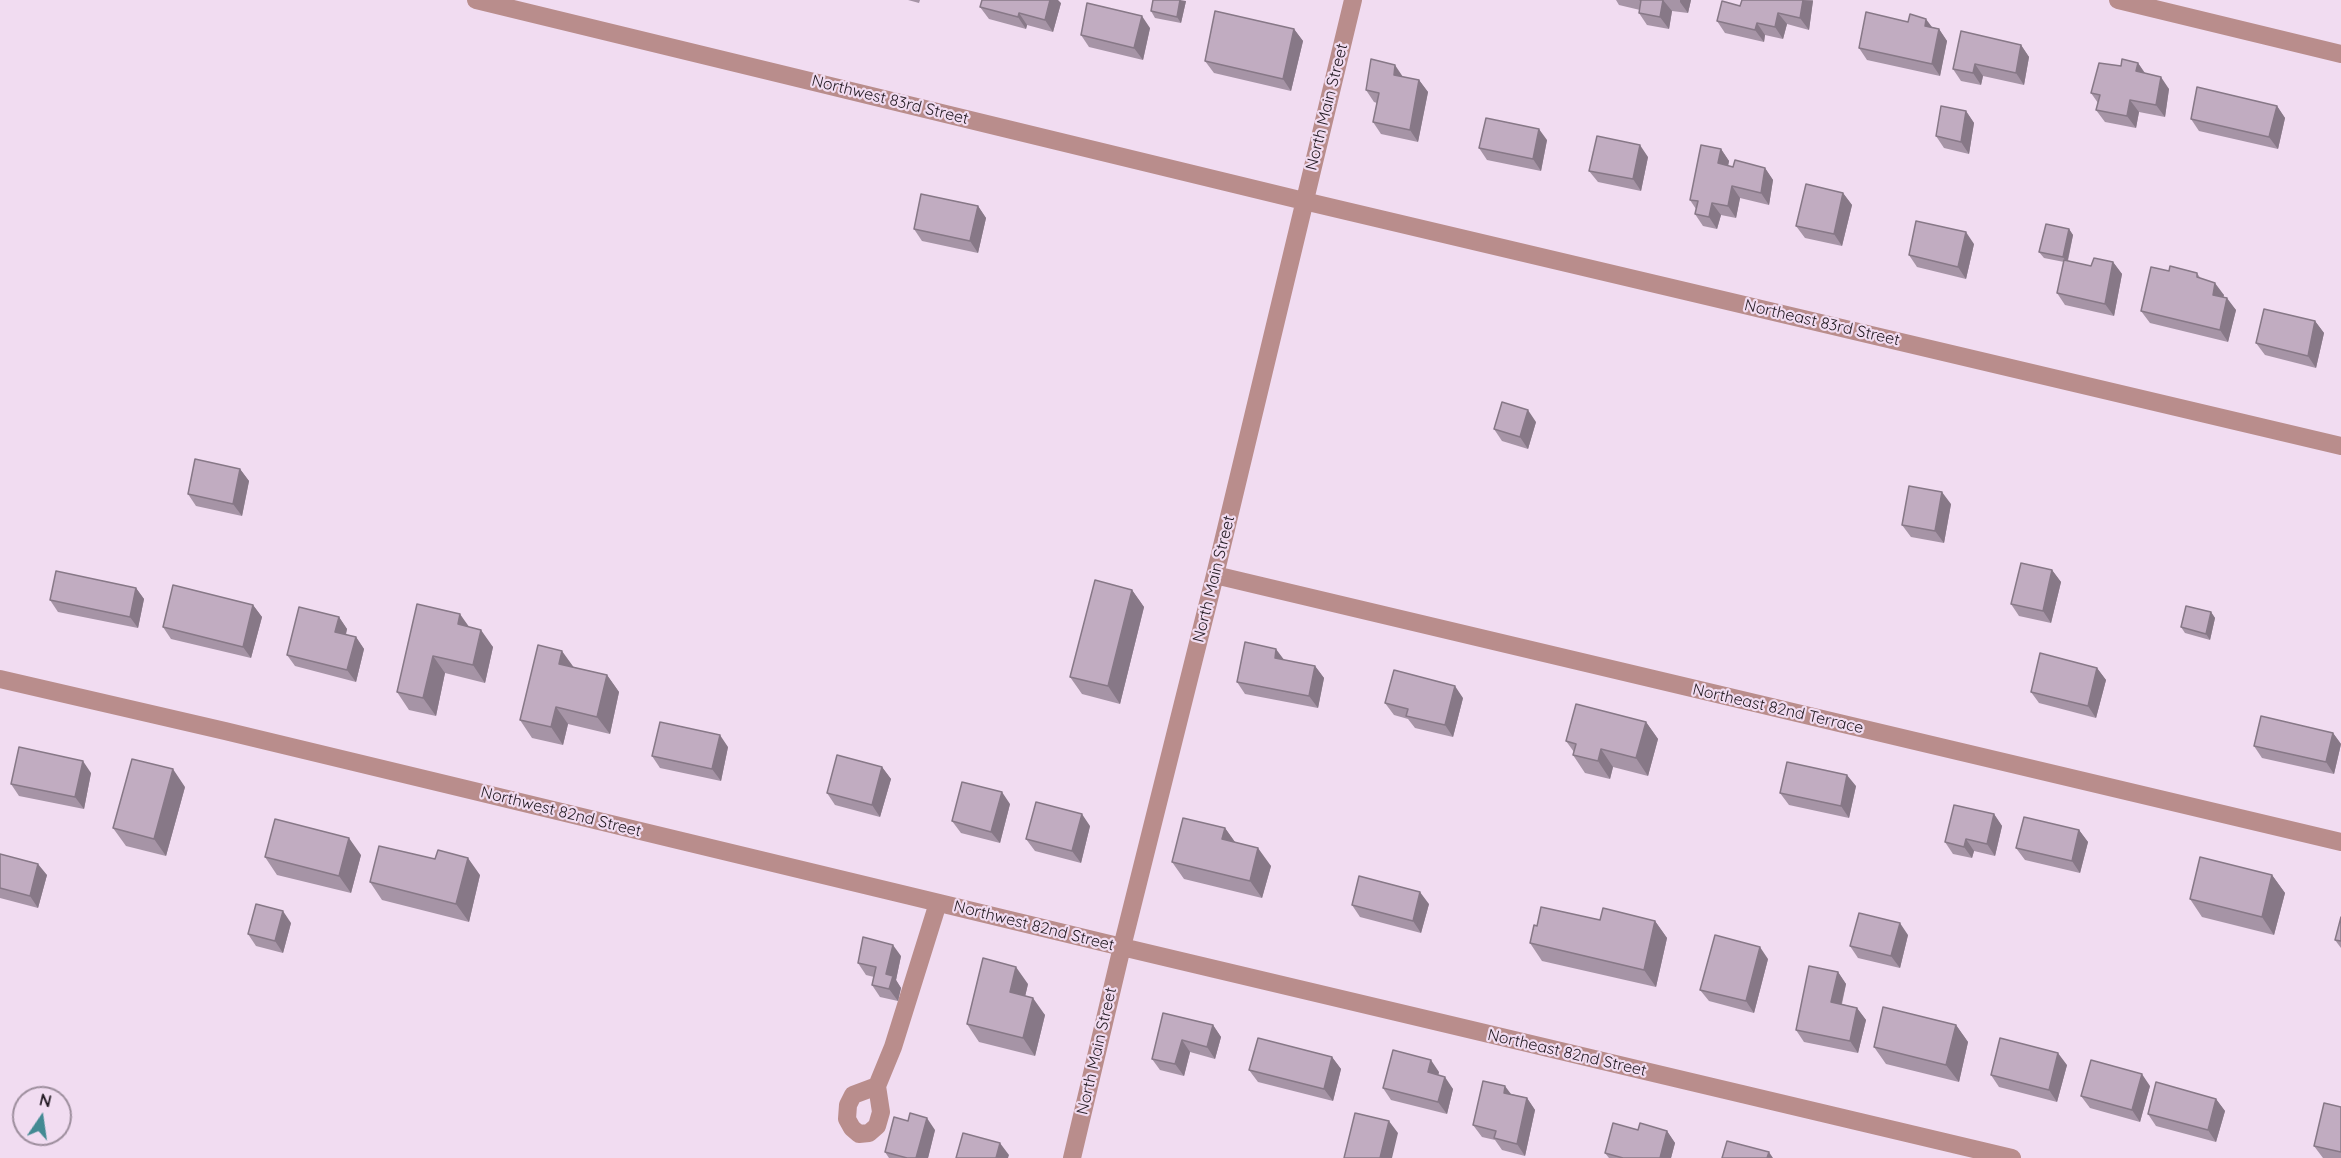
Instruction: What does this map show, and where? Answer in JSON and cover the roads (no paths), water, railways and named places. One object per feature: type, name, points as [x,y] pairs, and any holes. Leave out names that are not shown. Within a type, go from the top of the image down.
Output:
[{"type":"street","name":"Northwest 83rd Street","points":[[476,0],[1304,201]]},
{"type":"street","name":"North Main Street","points":[[1072,1158],[1353,0]]},
{"type":"street","points":[[2118,0],[2341,54]]},
{"type":"street","name":"Northeast 83rd Street","points":[[1304,201],[2341,446]]},
{"type":"street","name":"Northeast 82nd Terrace","points":[[1215,575],[2341,842]]},
{"type":"street","name":"Northwest 82nd Street","points":[[0,679],[1122,947]]},
{"type":"street","points":[[877,1086],[893,1047],[938,903]]},
{"type":"street","name":"Northeast 82nd Street","points":[[1122,947],[2012,1158]]}]
